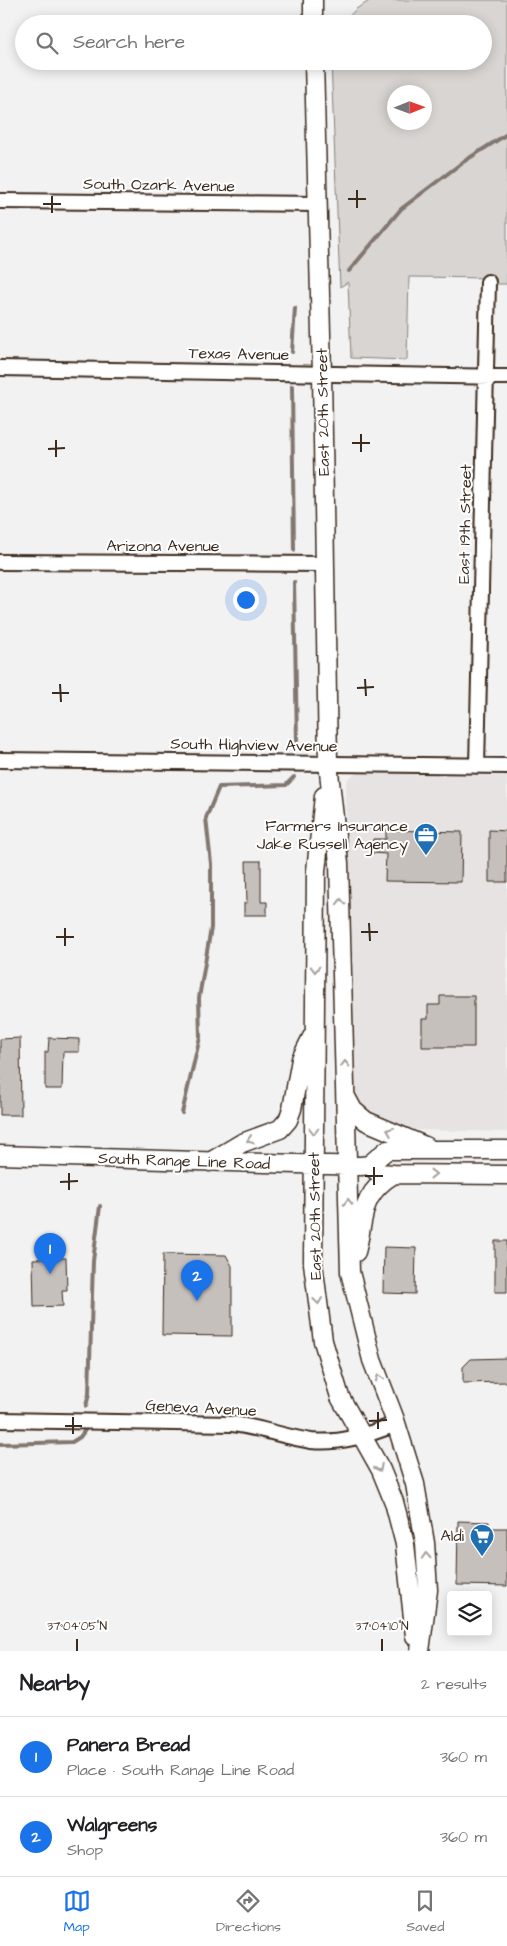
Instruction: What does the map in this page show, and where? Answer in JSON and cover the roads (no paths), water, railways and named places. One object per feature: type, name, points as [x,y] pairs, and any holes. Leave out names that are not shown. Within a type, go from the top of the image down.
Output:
[{"type":"main road","points":[[313,0],[313,15]]},
{"type":"main road","name":"East 20th Street","points":[[314,70],[322,373],[328,763],[339,863],[350,1272],[372,1360],[396,1424],[415,1484],[425,1542],[428,1590],[420,1651]]},
{"type":"main road","name":"East 20th Street","points":[[328,763],[316,871],[313,1263],[323,1341],[340,1396],[381,1470],[394,1502],[406,1544],[416,1651]]},
{"type":"main road","points":[[210,1162],[242,1143],[280,1130],[288,1120],[301,1059],[314,1033]]},
{"type":"main road","points":[[346,1097],[353,1110],[366,1121],[434,1150]]},
{"type":"main road","points":[[369,1165],[387,1150],[507,1150]]},
{"type":"main road","name":"South Range Line Road","points":[[0,1155],[348,1166],[369,1165],[380,1173],[507,1175]]},
{"type":"main road","points":[[350,1272],[368,1196],[379,1183],[394,1174]]},
{"type":"street","name":"South Ozark Avenue","points":[[0,201],[318,204]]},
{"type":"street","name":"East 19th Street","points":[[477,766],[488,282]]},
{"type":"street","name":"Texas Avenue","points":[[0,368],[507,377]]},
{"type":"street","name":"Arizona Avenue","points":[[0,562],[325,564]]},
{"type":"street","name":"South Highview Avenue","points":[[0,760],[507,766]]},
{"type":"street","name":"Geneva Avenue","points":[[0,1420],[232,1424],[258,1427],[310,1440],[336,1441],[362,1437],[396,1424]]},
{"type":"waterway","points":[[349,271],[401,209],[463,162],[507,134]]},
{"type":"waterway","points":[[292,352],[295,308]]},
{"type":"waterway","points":[[292,386],[294,550]]},
{"type":"waterway","points":[[294,582],[297,742]]},
{"type":"waterway","points":[[182,1113],[200,1037],[199,998],[211,928],[211,864],[206,818],[219,787],[286,785],[294,777]]},
{"type":"waterway","points":[[86,1406],[89,1394],[93,1261],[100,1206]]},
{"type":"waterway","points":[[0,1444],[72,1442],[80,1437],[85,1430]]},
{"type":"place","name":"Farmers Insurance Jake Russell Agency","points":[[426,856]]},
{"type":"place","name":"Panera Bread","points":[[50,1274]]},
{"type":"place","name":"Walgreens","points":[[197,1301]]},
{"type":"place","name":"Aldi","points":[[482,1557]]}]
